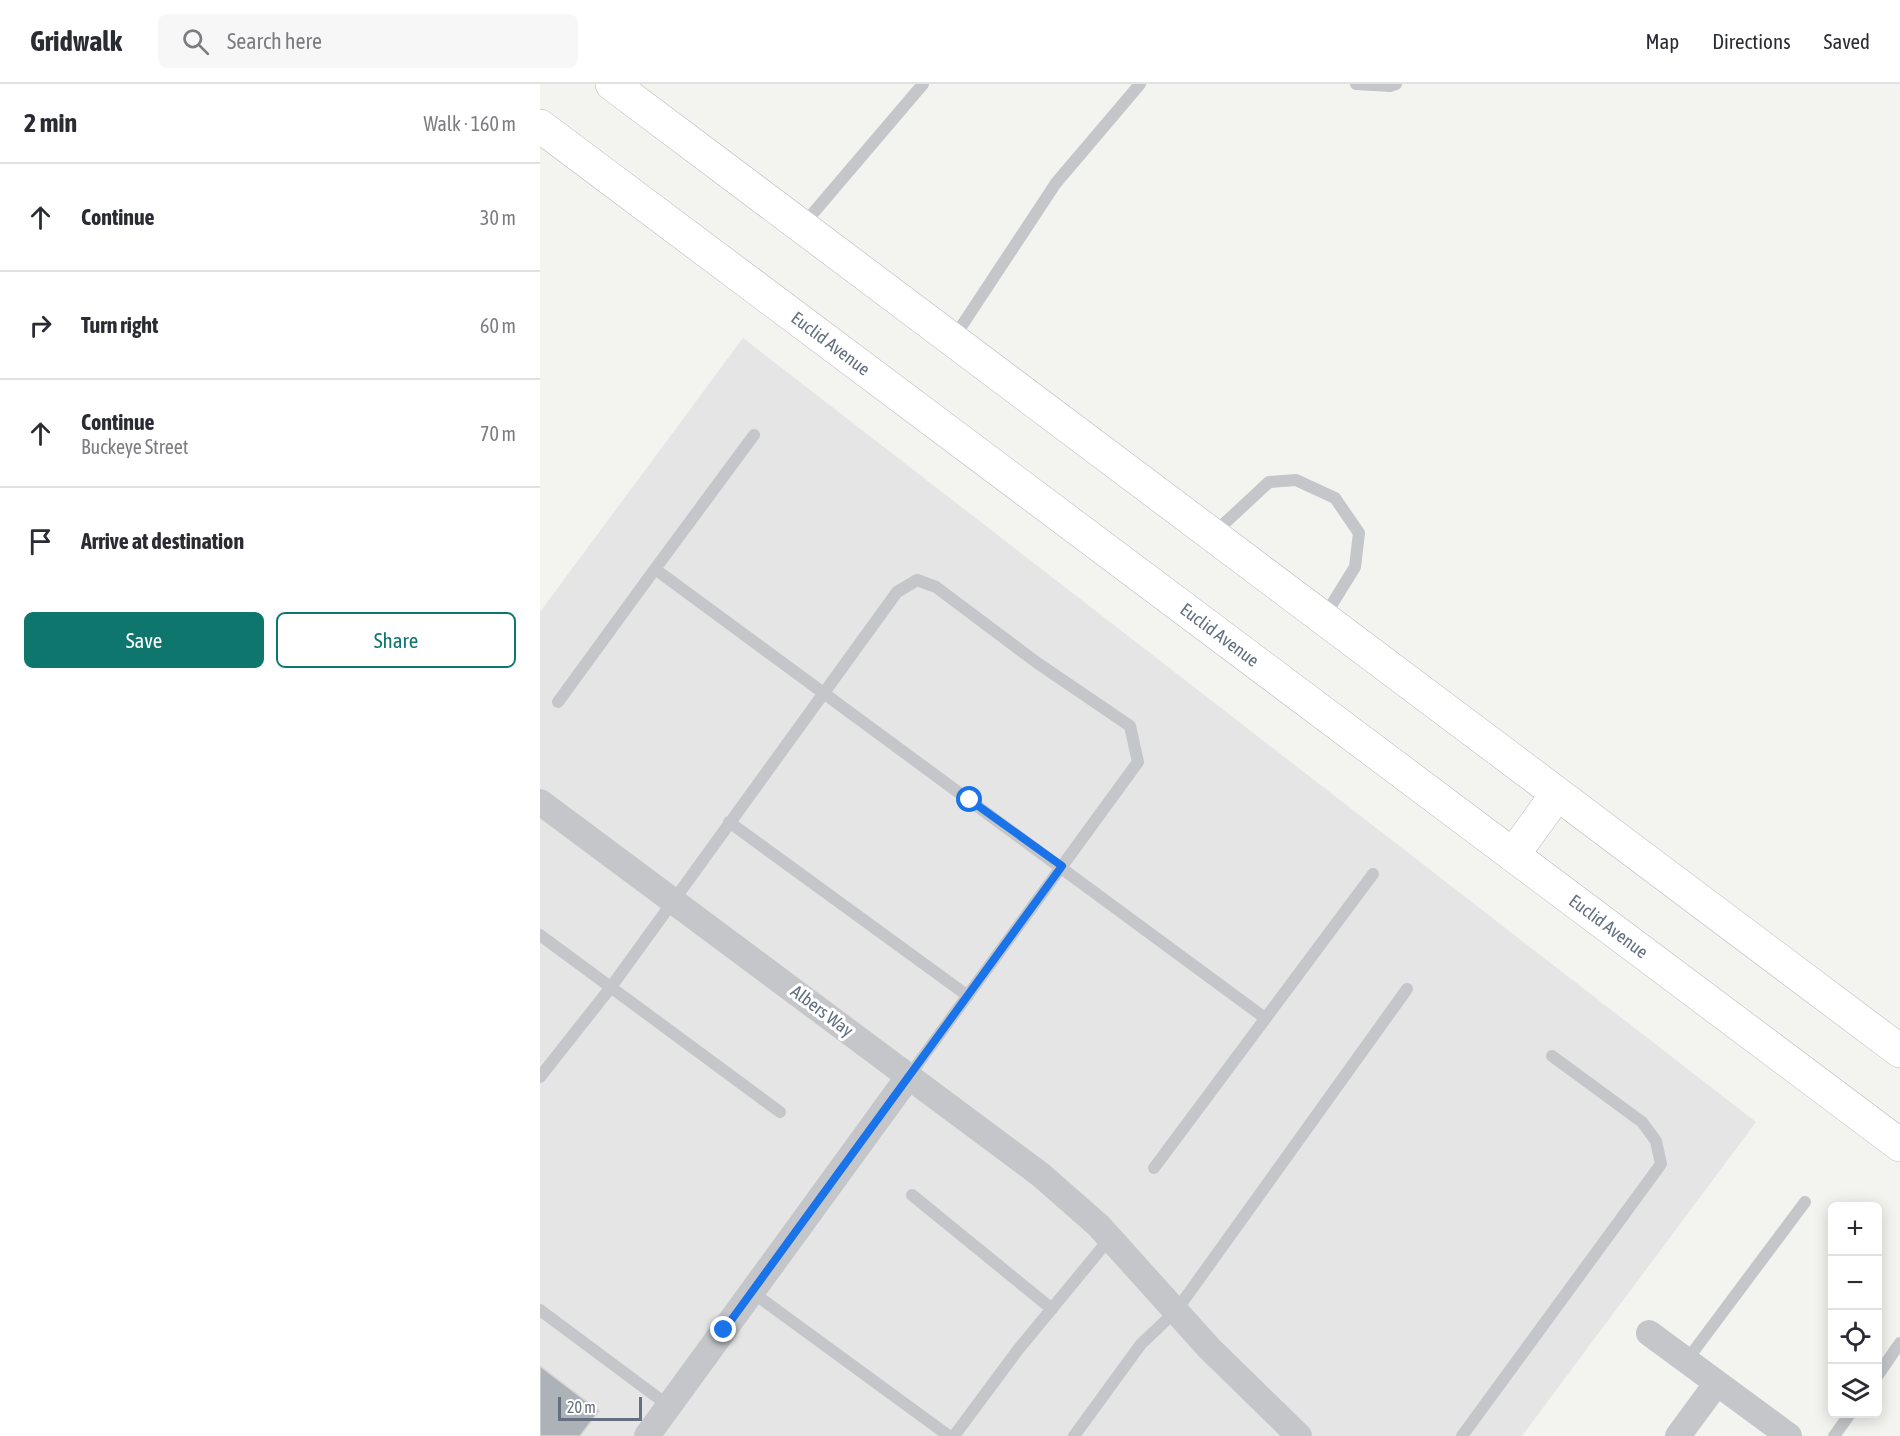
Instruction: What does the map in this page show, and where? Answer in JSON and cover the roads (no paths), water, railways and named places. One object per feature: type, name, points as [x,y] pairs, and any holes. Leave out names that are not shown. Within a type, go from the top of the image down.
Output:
[{"type":"main road","points":[[628,92],[952,340],[1900,1051]]},
{"type":"main road","name":"Euclid Avenue","points":[[540,126],[1900,1145]]},
{"type":"main road","points":[[1513,855],[1557,794]]},
{"type":"street","name":"Albers Way","points":[[540,802],[1041,1175],[1105,1232],[1209,1348],[1299,1436]]},
{"type":"street","points":[[647,1436],[909,1076]]},
{"type":"street","points":[[1649,1333],[1789,1436]]},
{"type":"street","points":[[1678,1436],[1717,1383]]},
{"type":"lane","points":[[801,226],[922,84]]},
{"type":"lane","points":[[952,340],[1056,183],[1140,84]]},
{"type":"lane","points":[[1356,84],[1390,86],[1396,84]]},
{"type":"lane","points":[[558,702],[753,435]]},
{"type":"lane","points":[[1212,535],[1269,482],[1296,480],[1335,498],[1359,533],[1355,567],[1324,618]]},
{"type":"lane","points":[[655,569],[1062,866],[1265,1018]]},
{"type":"lane","points":[[540,1077],[611,987],[897,592],[917,580],[936,587],[1036,662],[1130,726],[1138,762],[909,1076]]},
{"type":"lane","points":[[729,822],[968,996]]},
{"type":"lane","points":[[1154,1168],[1373,874]]},
{"type":"lane","points":[[540,935],[780,1113]]},
{"type":"lane","points":[[1074,1436],[1141,1344],[1176,1311],[1407,989]]},
{"type":"lane","points":[[1462,1436],[1661,1164],[1656,1141],[1642,1122],[1552,1056]]},
{"type":"lane","points":[[912,1195],[1052,1309]]},
{"type":"lane","points":[[1687,1360],[1805,1202]]},
{"type":"lane","points":[[954,1436],[1052,1309],[1105,1232]]},
{"type":"lane","points":[[752,1292],[949,1436]]},
{"type":"lane","points":[[540,1310],[669,1406]]},
{"type":"lane","points":[[1882,1369],[1900,1343]]},
{"type":"lane","points":[[1834,1436],[1847,1418]]}]
